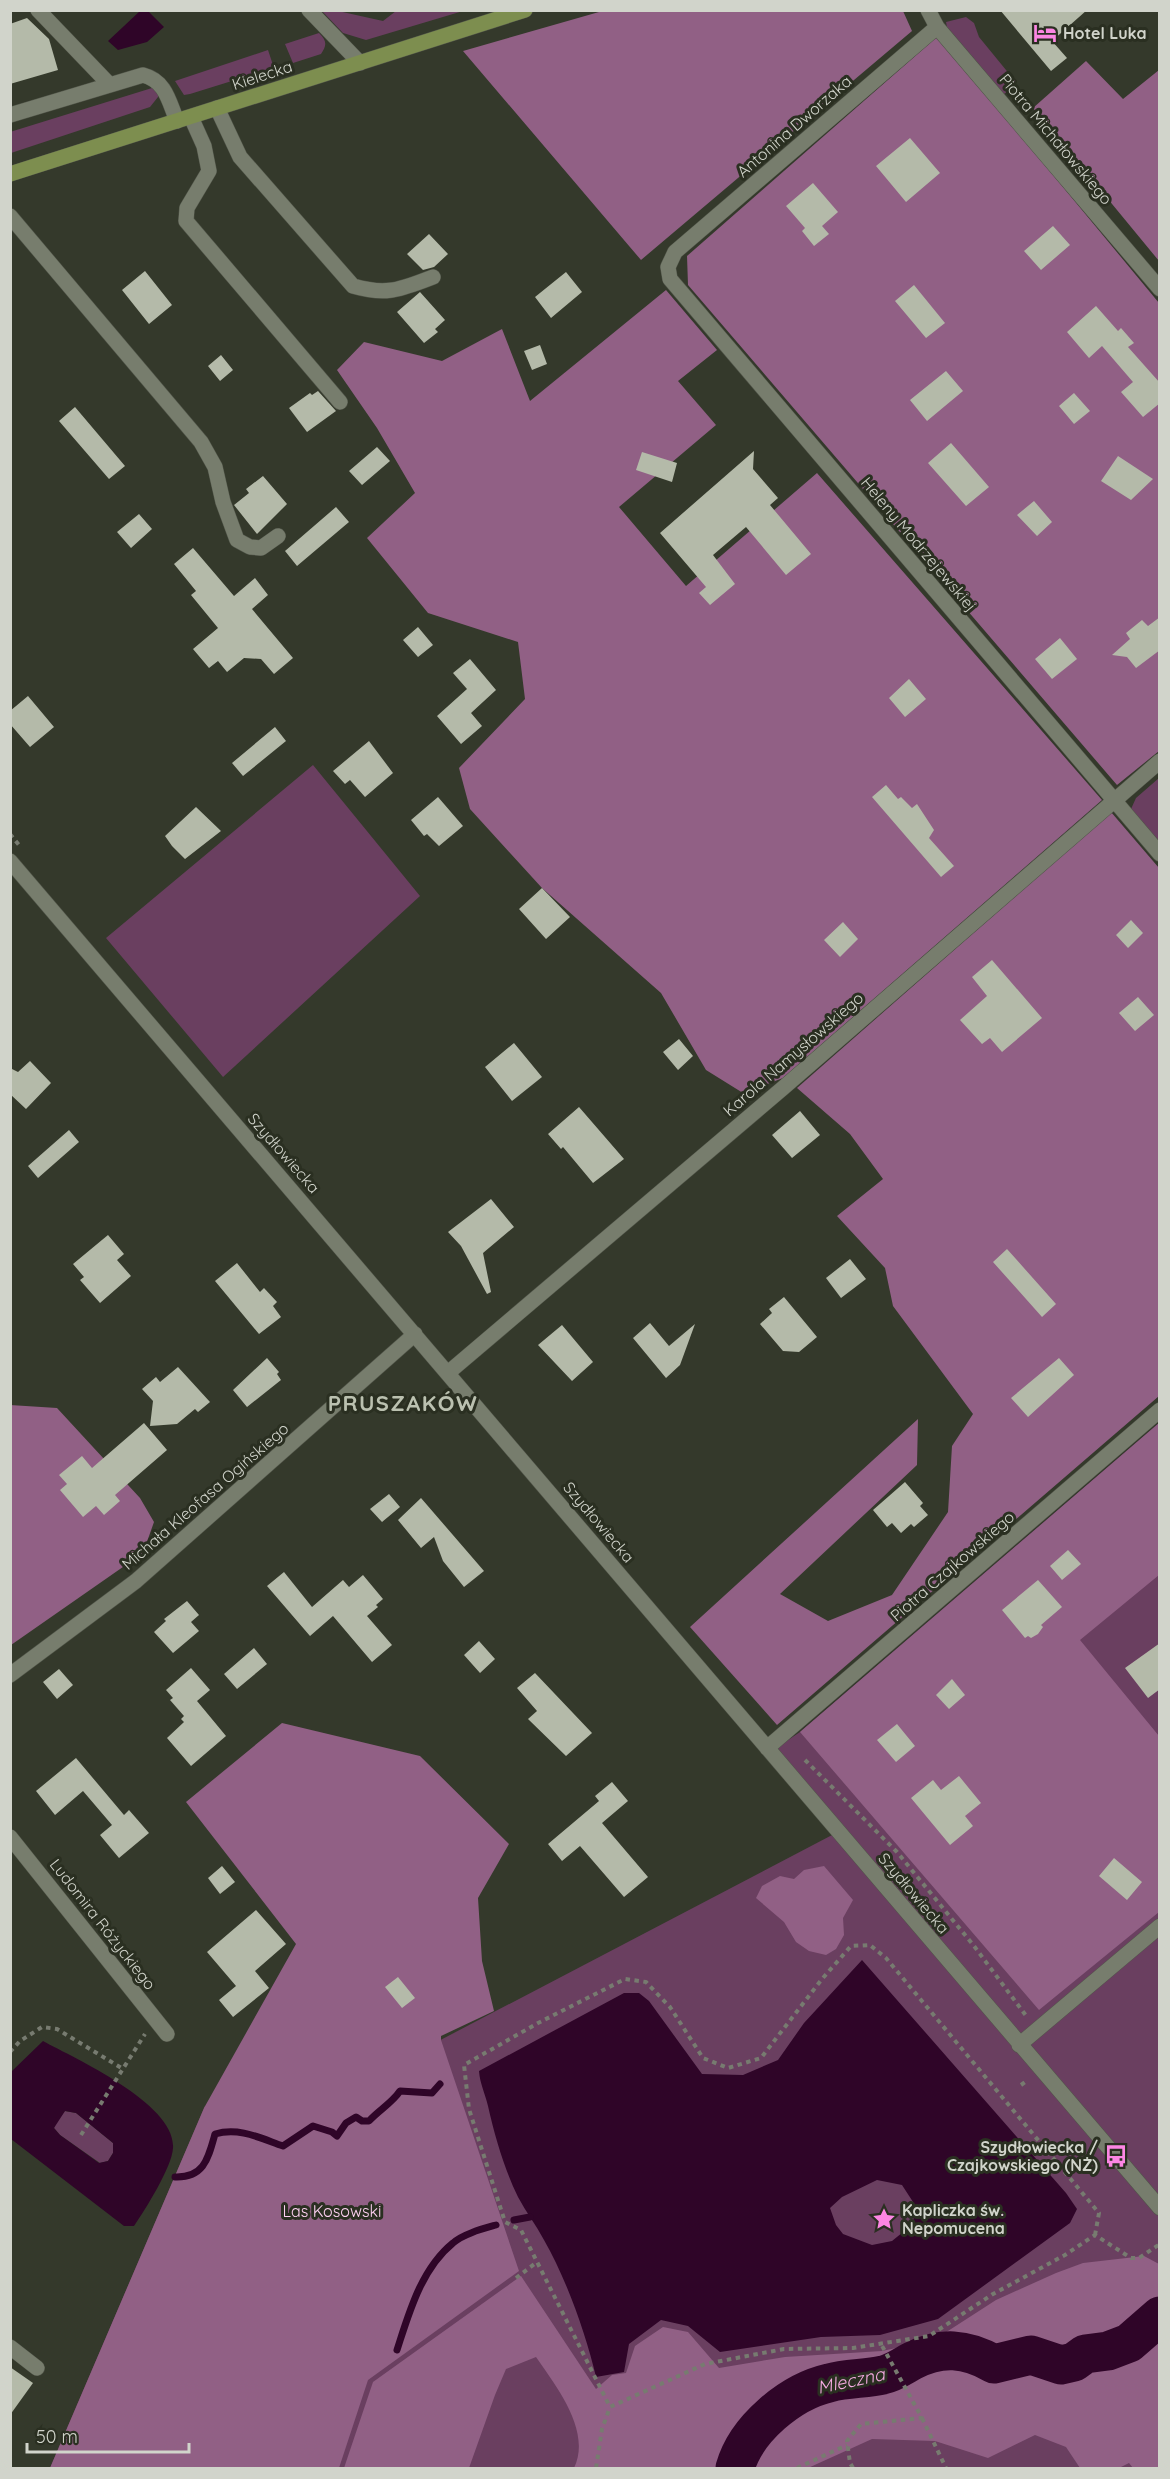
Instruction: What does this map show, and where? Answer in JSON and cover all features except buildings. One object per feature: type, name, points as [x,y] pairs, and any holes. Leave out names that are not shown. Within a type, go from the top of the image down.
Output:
[{"type":"main road","name":"Kielecka","points":[[10,174],[525,10]]},
{"type":"street","points":[[38,10],[109,84]]},
{"type":"street","points":[[309,10],[360,63]]},
{"type":"street","name":"Piotra Michałowskiego","points":[[928,10],[937,27],[1160,289]]},
{"type":"street","name":"Antonina Dworzaka","points":[[675,252],[937,27]]},
{"type":"street","points":[[10,115],[143,75],[162,85],[204,146],[209,171],[187,208],[186,221],[340,402]]},
{"type":"street","points":[[217,108],[240,157],[353,286],[374,292],[391,292],[433,277]]},
{"type":"street","points":[[10,216],[201,442],[215,467],[223,502],[237,540],[250,547],[261,548],[278,536]]},
{"type":"street","name":"Heleny Modrzejewskiej","points":[[675,252],[668,267],[670,279],[1160,854]]},
{"type":"street","name":"Karola Namysłowskiego","points":[[448,1372],[774,1096],[1113,799],[1160,761]]},
{"type":"street","name":"Szydłowiecka","points":[[10,861],[1160,2208]]},
{"type":"street","name":"Michała Kleofasa Ogińskiego","points":[[10,1675],[136,1581],[415,1334]]},
{"type":"street","name":"Piotra Czajkowskiego","points":[[766,1748],[1160,1410]]},
{"type":"street","name":"Ludomira Różyckiego","points":[[10,1837],[167,2034]]},
{"type":"street","points":[[1019,2045],[1160,1926]]},
{"type":"street","points":[[10,2347],[37,2368]]},
{"type":"path","points":[[596,2469],[602,2429],[610,2407],[705,2364],[784,2349],[853,2348],[929,2336],[993,2294],[1065,2255],[1095,2235],[1099,2213],[886,1958],[870,1945],[851,1946],[822,1979],[761,2058],[728,2068],[703,2058],[670,2007],[646,1982],[625,1979],[538,2023],[464,2065],[469,2109],[504,2223],[521,2230],[610,2407]]},
{"type":"path","points":[[81,2135],[155,2019]]},
{"type":"path","points":[[10,2052],[20,2041],[42,2027],[57,2029],[123,2068]]},
{"type":"path","points":[[1095,2235],[1131,2258],[1138,2258],[1160,2244]]},
{"type":"path","points":[[516,2278],[537,2262]]},
{"type":"path","points":[[881,2343],[922,2418],[946,2469]]},
{"type":"path","points":[[853,2469],[847,2441],[861,2424],[922,2418]]},
{"type":"path","points":[[797,2469],[847,2445]]},
{"type":"green space","points":[[606,10],[903,11],[912,31],[641,260],[463,51]]},
{"type":"green space","points":[[322,11],[338,11],[383,21],[396,11],[463,11],[366,40],[343,33]]},
{"type":"green space","points":[[966,17],[974,23],[979,37],[1015,81],[1014,86],[1004,94],[947,27],[946,22]]},
{"type":"green space","points":[[319,33],[325,43],[321,54],[293,63],[285,44]]},
{"type":"green space","points":[[938,36],[1159,303],[1159,751],[1117,785],[688,285],[687,256]]},
{"type":"green space","points":[[268,50],[274,68],[184,95],[175,81]]},
{"type":"green space","points":[[1086,61],[1123,99],[1159,70],[1159,261],[1033,108]]},
{"type":"green space","points":[[152,88],[158,92],[158,97],[150,107],[11,153],[10,132]]},
{"type":"green space","points":[[666,290],[717,350],[678,381],[716,425],[619,507],[686,586],[817,473],[1102,800],[783,1078],[743,1093],[706,1070],[661,993],[542,888],[470,809],[459,768],[525,699],[518,642],[428,613],[367,538],[415,493],[377,428],[337,370],[364,342],[442,361],[502,329],[530,401]]},
{"type":"green space","points":[[313,765],[420,896],[223,1077],[106,938]]},
{"type":"green space","points":[[1159,778],[1159,843],[1131,809],[1136,798]]},
{"type":"green space","points":[[1111,812],[1159,868],[1159,1396],[777,1725],[690,1627],[918,1419],[917,1465],[780,1594],[828,1621],[892,1595],[948,1512],[952,1446],[973,1414],[893,1306],[885,1268],[837,1216],[883,1179],[850,1134],[797,1088]]},
{"type":"green space","points":[[10,1405],[57,1408],[140,1498],[154,1522],[143,1553],[11,1645]]},
{"type":"green space","points":[[1159,1423],[1159,2468],[50,2468],[205,2106],[294,2112],[429,2046],[834,1834],[766,1755],[800,1732]]},
{"type":"green space","points":[[1159,1423],[1159,1575],[1080,1640],[1159,1736],[1159,1912],[1039,2010],[800,1732]]},
{"type":"green space","name":"Las Kosowski","points":[[282,1723],[420,1756],[509,1844],[478,1898],[482,1961],[494,2011],[441,2036],[441,2040],[519,2271],[368,2380],[339,2468],[50,2468],[204,2108],[296,1944],[186,1802]]},
{"type":"green space","points":[[824,1866],[853,1900],[843,1918],[844,1935],[836,1949],[826,1955],[809,1951],[796,1942],[784,1922],[756,1898],[762,1886],[780,1876],[794,1879],[804,1870]]},
{"type":"green space","points":[[65,2111],[76,2113],[113,2143],[113,2153],[108,2161],[100,2163],[60,2135],[54,2128]]},
{"type":"green space","points":[[1144,2256],[1159,2264],[1159,2468],[1133,2468],[1129,2463],[1119,2468],[1080,2468],[1066,2447],[1035,2435],[988,2458],[935,2441],[872,2439],[808,2468],[574,2468],[578,2454],[575,2424],[562,2395],[536,2357],[506,2369],[469,2468],[344,2468],[373,2382],[521,2276],[596,2389],[612,2375],[626,2373],[635,2346],[663,2327],[688,2332],[719,2368],[785,2357],[882,2351],[934,2340],[996,2300],[1083,2263]]},
{"type":"shaded area","points":[[140,11],[148,11],[164,27],[147,42],[118,50],[108,41]]},
{"type":"shaded area","points":[[862,1960],[1066,2193],[1077,2209],[1070,2223],[938,2319],[880,2335],[821,2337],[720,2352],[688,2326],[661,2320],[629,2344],[624,2372],[596,2377],[581,2325],[560,2271],[508,2175],[479,2071],[624,1993],[639,1993],[649,2001],[702,2074],[743,2075],[778,2060],[804,2023]],"holes":[[[877,2180],[902,2185],[915,2205],[913,2224],[892,2241],[872,2245],[843,2234],[836,2225],[830,2208],[842,2197]]]},
{"type":"shaded area","points":[[43,2041],[122,2085],[159,2115],[170,2132],[173,2148],[168,2166],[157,2188],[134,2226],[124,2226],[11,2139],[11,2072]],"holes":[[[65,2111],[76,2113],[113,2143],[113,2153],[108,2161],[99,2163],[60,2135],[54,2128]]]},
{"type":"waterway","points":[[175,2177],[192,2174],[199,2170],[207,2159],[215,2134],[241,2133],[283,2146],[313,2126],[337,2136],[346,2123],[356,2117],[362,2121],[369,2121],[400,2091],[432,2093],[440,2084]]},
{"type":"waterway","points":[[514,2220],[530,2217]]},
{"type":"waterway","points":[[397,2350],[406,2321],[432,2265],[457,2240],[496,2225]]},
{"type":"waterway","name":"Mleczna","points":[[735,2468],[759,2426],[785,2404],[814,2388],[836,2381],[887,2374],[923,2356],[943,2351],[963,2352],[994,2364],[1031,2355],[1061,2365],[1074,2362],[1085,2354],[1108,2351],[1129,2343],[1160,2316]]},
{"type":"place","name":"Hotel Luka","points":[[1045,33]]},
{"type":"place","name":"Szydłowiecka / Czajkowskiego (NŻ)","points":[[1116,2156]]},
{"type":"place","name":"Kapliczka św. Nepomucena","points":[[884,2219]]},
{"type":"district","name":"PRUSZAKÓW","points":[[403,1403]]}]
